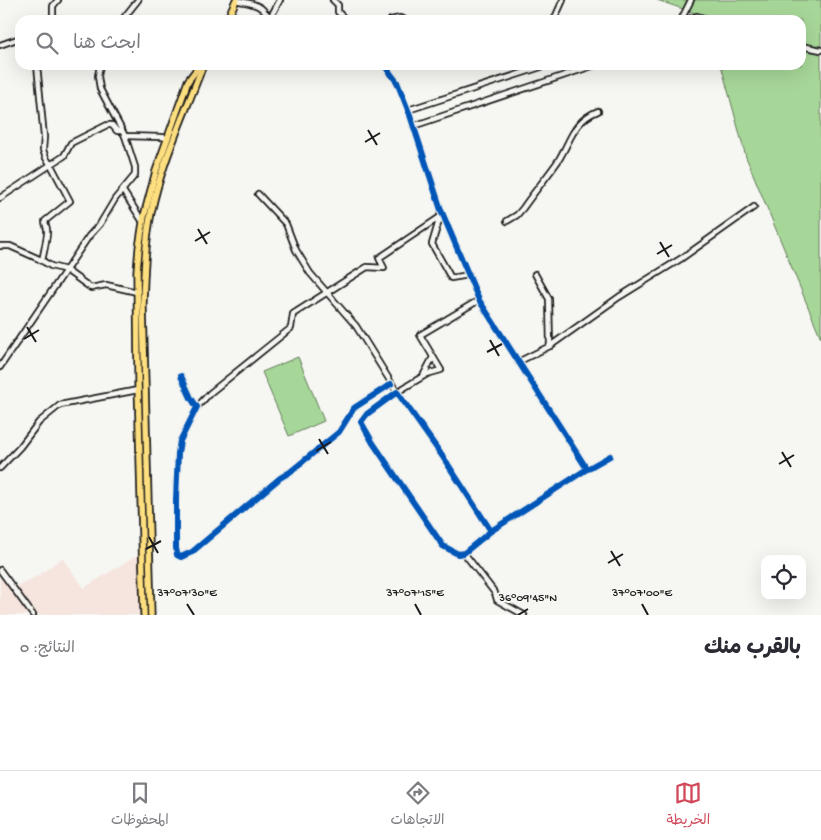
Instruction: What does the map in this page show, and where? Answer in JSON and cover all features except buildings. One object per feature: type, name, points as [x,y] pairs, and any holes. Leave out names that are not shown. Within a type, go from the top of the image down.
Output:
[{"type":"main road","points":[[229,15],[236,0]]},
{"type":"main road","points":[[144,615],[137,271],[143,222],[156,171],[188,81],[198,70]]},
{"type":"main road","points":[[151,615],[143,305],[144,270],[151,212],[200,70]]},
{"type":"main road","points":[[138,387],[146,384]]},
{"type":"main road","points":[[139,427],[144,424],[147,426]]},
{"type":"main road","points":[[140,445],[142,448],[147,444]]},
{"type":"street","points":[[53,15],[52,6],[58,0]]},
{"type":"street","points":[[126,15],[138,0]]},
{"type":"street","points":[[236,0],[250,2],[262,8],[267,15]]},
{"type":"street","points":[[272,15],[280,0]]},
{"type":"street","points":[[333,0],[338,5],[338,12],[341,15]]},
{"type":"street","points":[[556,15],[563,0]]},
{"type":"street","points":[[684,15],[691,0]]},
{"type":"street","points":[[0,45],[15,40]]},
{"type":"street","points":[[806,47],[821,50]]},
{"type":"street","points":[[37,70],[44,137],[43,150],[70,201],[44,221],[48,232],[42,260]]},
{"type":"street","points":[[0,367],[88,236],[100,224],[115,199],[135,176],[136,171],[123,134],[100,89],[99,70]]},
{"type":"street","points":[[388,70],[397,82],[441,210],[479,300],[587,469]]},
{"type":"street","points":[[408,110],[532,70]]},
{"type":"street","points":[[413,126],[580,70]]},
{"type":"street","points":[[507,221],[523,208],[558,161],[576,126],[598,111]]},
{"type":"street","points":[[0,198],[64,156],[71,143],[100,127],[110,125],[123,134],[168,138]]},
{"type":"street","points":[[123,191],[143,222]]},
{"type":"street","points":[[258,194],[286,224],[296,250],[310,273],[356,326],[391,384],[443,457],[491,531]]},
{"type":"street","points":[[518,362],[550,346],[619,297],[682,258],[754,207]]},
{"type":"street","points":[[441,210],[432,244],[452,278],[469,275]]},
{"type":"street","points":[[391,384],[354,408],[339,432],[280,478],[190,554],[181,557],[177,555],[176,499],[178,454],[180,441],[197,407],[210,393],[290,328],[293,314],[367,266],[384,268],[380,258],[440,217]]},
{"type":"street","points":[[0,246],[10,246],[51,266],[66,270],[91,288],[106,285],[137,292]]},
{"type":"street","points":[[535,274],[549,299],[550,346]]},
{"type":"street","points":[[479,300],[420,335],[441,370],[424,376],[397,392],[367,414],[360,422],[443,546],[458,554],[464,553],[491,531],[610,456]]},
{"type":"street","points":[[424,376],[434,357]]},
{"type":"street","points":[[181,376],[197,407]]},
{"type":"street","points":[[0,468],[20,447],[39,422],[60,405],[138,387]]},
{"type":"street","points":[[464,553],[495,593],[497,600],[524,615]]},
{"type":"street","points":[[0,570],[33,615]]},
{"type":"shaded area","points":[[139,554],[141,615],[0,615],[0,565],[16,587],[41,574],[62,558],[84,588]]},
{"type":"green space","points":[[657,0],[821,0],[821,338],[746,157],[722,70],[806,70],[806,15],[700,15]]},
{"type":"green space","points":[[298,357],[324,421],[289,436],[262,372]]},
{"type":"cycle path","points":[[388,70],[397,82],[410,115],[441,210],[479,300],[587,469]]},
{"type":"cycle path","points":[[181,376],[197,407],[180,441],[178,453],[176,548],[177,555],[181,557],[192,552],[280,478],[339,432],[354,408],[391,384]]},
{"type":"cycle path","points":[[491,531],[443,457],[397,392],[367,414],[361,422],[373,443],[443,546],[458,554],[464,553],[491,531],[610,456]]}]
